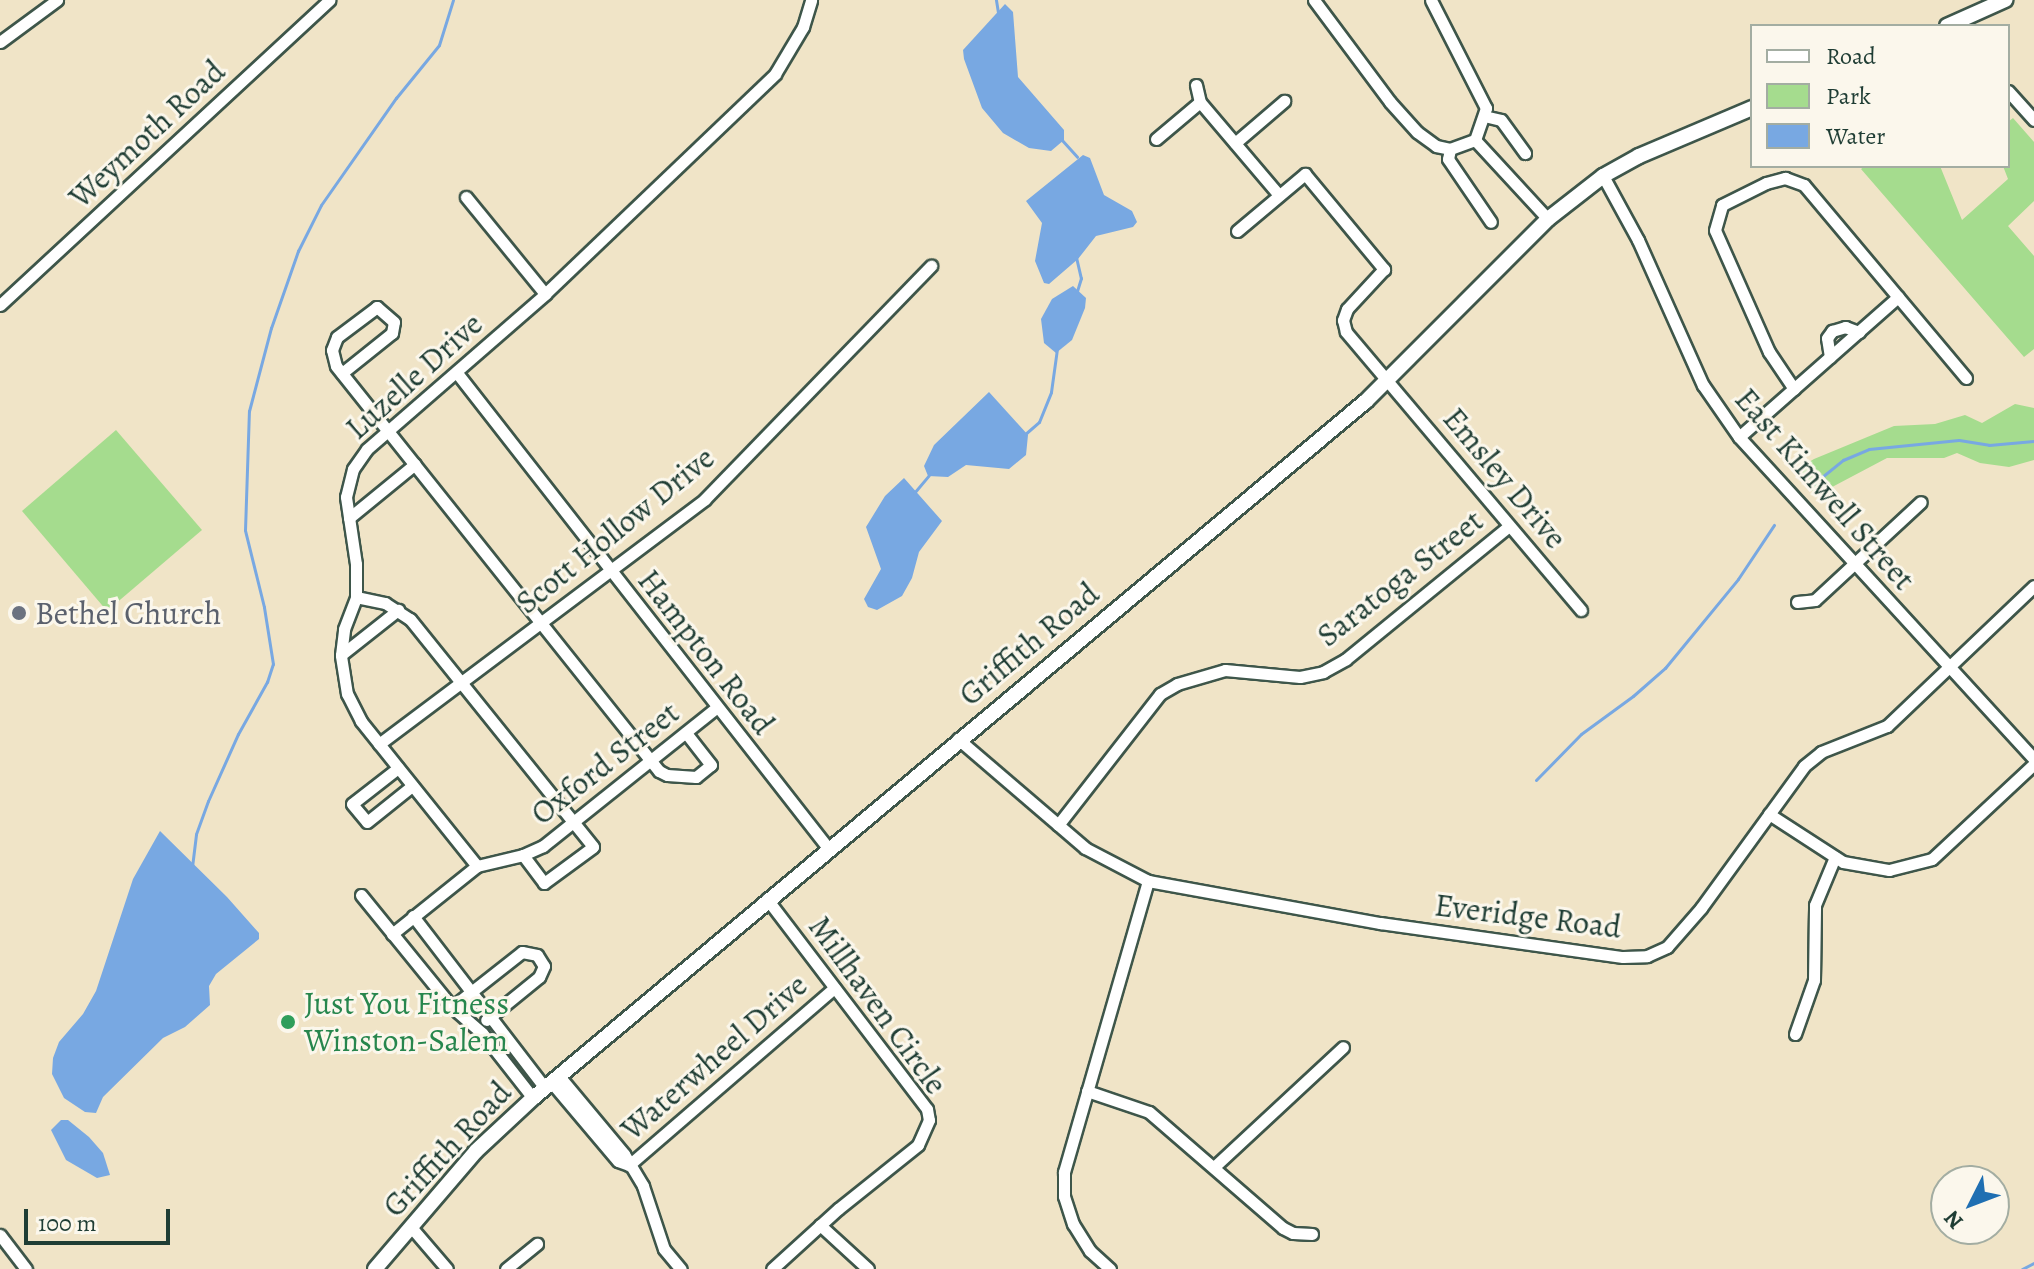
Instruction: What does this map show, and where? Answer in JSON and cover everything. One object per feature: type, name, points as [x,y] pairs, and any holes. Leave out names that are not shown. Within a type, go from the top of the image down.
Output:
[{"type":"street","points":[[0,42],[57,0]]},
{"type":"street","name":"Weymoth Road","points":[[0,305],[329,0]]},
{"type":"street","name":"Luzelle Drive","points":[[477,866],[379,744],[352,706],[343,679],[341,655],[344,629],[356,597],[356,564],[346,497],[353,469],[367,449],[545,294],[775,74],[803,27],[811,0]]},
{"type":"street","points":[[1314,0],[1390,102],[1417,132],[1436,146],[1450,149],[1475,140],[1486,108],[1431,0]]},
{"type":"street","points":[[1952,24],[2005,0]]},
{"type":"street","points":[[1196,85],[1200,102],[1279,195],[1237,231]]},
{"type":"street","points":[[2010,93],[2034,120]]},
{"type":"street","points":[[1235,143],[1284,101]]},
{"type":"street","points":[[1156,139],[1200,102]]},
{"type":"street","name":"Griffith Road","points":[[375,1269],[476,1151],[547,1086],[1389,379],[1548,219],[1603,176],[1639,156],[1750,109]]},
{"type":"street","points":[[1484,116],[1501,120],[1525,153]]},
{"type":"street","points":[[1475,140],[1486,156],[1548,219]]},
{"type":"street","points":[[1450,149],[1448,159],[1491,222]]},
{"type":"street","name":"Emsley Drive","points":[[1279,195],[1305,174],[1384,269],[1347,309],[1343,326],[1581,610]]},
{"type":"street","name":"East Kimwell Street","points":[[1603,176],[1638,240],[1703,385],[1739,437],[2034,761]]},
{"type":"street","points":[[1794,389],[1769,352],[1715,230],[1722,205],[1766,183],[1785,178],[1804,185],[1966,378]]},
{"type":"street","points":[[466,197],[545,294]]},
{"type":"street","name":"Scott Hollow Drive","points":[[379,744],[705,499],[931,266]]},
{"type":"street","points":[[1739,437],[1898,297]]},
{"type":"street","points":[[342,373],[392,333],[394,322],[377,307],[333,343],[332,357],[342,373],[540,624],[651,761],[667,775],[696,777],[711,765],[686,733]]},
{"type":"street","points":[[1830,357],[1827,338],[1832,331],[1845,327],[1859,332]]},
{"type":"street","name":"Hampton Road","points":[[457,373],[828,848]]},
{"type":"street","points":[[349,518],[415,464]]},
{"type":"street","points":[[1797,602],[1815,600],[1921,502]]},
{"type":"street","name":"Saratoga Street","points":[[1058,825],[1160,694],[1177,684],[1225,670],[1300,677],[1323,672],[1370,640],[1509,526]]},
{"type":"street","name":"Everidge Road","points":[[958,739],[1058,825],[1119,869],[1148,881],[1380,923],[1623,957],[1647,956],[1667,947],[1804,766],[1821,752],[1887,726],[2034,586]]},
{"type":"street","points":[[356,597],[398,610],[462,682],[593,847],[544,883],[523,855]]},
{"type":"street","points":[[341,655],[398,610]]},
{"type":"street","name":"Oxford Street","points":[[477,866],[523,855],[543,846],[716,708]]},
{"type":"street","points":[[1769,814],[1843,862],[1889,870],[1932,859],[2034,761]]},
{"type":"street","points":[[398,768],[352,804],[367,822],[412,786]]},
{"type":"street","points":[[1795,1034],[1814,980],[1815,905],[1835,857]]},
{"type":"street","points":[[392,934],[477,866]]},
{"type":"street","points":[[1110,1269],[1079,1237],[1064,1196],[1064,1172],[1148,881]]},
{"type":"street","points":[[361,895],[452,1007],[547,1086],[629,1165],[643,1186],[664,1249],[681,1269]]},
{"type":"street","name":"Millhaven Circle","points":[[767,899],[927,1109],[929,1120],[918,1145],[820,1225],[772,1269]]},
{"type":"street","points":[[413,916],[473,991],[489,1017],[547,1086]]},
{"type":"street","points":[[452,1007],[522,952],[533,952],[542,961],[539,977],[476,1027]]},
{"type":"street","name":"Waterwheel Drive","points":[[629,1165],[834,988]]},
{"type":"street","points":[[1214,1167],[1343,1047]]},
{"type":"street","points":[[1087,1091],[1142,1108],[1283,1228],[1312,1234]]},
{"type":"street","points":[[820,1225],[868,1269]]},
{"type":"street","points":[[411,1227],[447,1269]]},
{"type":"street","points":[[0,1235],[26,1269]]},
{"type":"street","points":[[506,1269],[537,1244]]},
{"type":"green space","points":[[2013,118],[2034,142],[2034,201],[2008,226],[2034,256],[2034,349],[2024,357],[1861,169],[1941,168],[1962,220],[2008,179],[2004,168],[2010,168],[2010,120]]},
{"type":"green space","points":[[2015,404],[2034,408],[2034,460],[2009,467],[1980,463],[1957,453],[1944,458],[1887,458],[1817,495],[1799,479],[1804,465],[1814,459],[1894,426],[1935,424],[1965,415],[1982,423]]},
{"type":"green space","points":[[116,430],[202,530],[107,611],[22,511]]},
{"type":"water","points":[[1005,4],[1013,12],[1018,77],[1064,130],[1064,140],[1051,151],[1029,148],[1003,133],[982,108],[964,59],[963,50]]},
{"type":"water","points":[[1083,155],[1090,158],[1104,195],[1132,211],[1137,222],[1133,227],[1096,236],[1078,259],[1049,284],[1044,283],[1035,261],[1042,223],[1026,201]]},
{"type":"water","points":[[1073,286],[1086,298],[1085,308],[1072,340],[1056,353],[1044,343],[1041,319],[1052,299]]},
{"type":"water","points":[[989,392],[1028,435],[1026,455],[1009,469],[966,465],[948,477],[928,476],[924,466],[934,445]]},
{"type":"water","points":[[904,478],[942,521],[919,552],[912,578],[902,596],[877,610],[868,607],[864,599],[881,569],[866,527],[885,496]]},
{"type":"water","points":[[160,831],[227,897],[259,933],[259,939],[216,974],[209,986],[210,1005],[185,1027],[163,1038],[103,1097],[96,1113],[85,1112],[64,1098],[52,1074],[53,1058],[59,1042],[83,1014],[96,991],[133,879]]},
{"type":"water","points":[[61,1120],[68,1120],[89,1137],[103,1153],[110,1175],[97,1178],[66,1160],[51,1130]]},
{"type":"waterway","points":[[192,867],[196,834],[208,801],[273,664],[264,607],[245,530],[249,411],[271,328],[298,251],[321,205],[396,98],[439,45],[453,0]]},
{"type":"waterway","points":[[996,0],[998,13]]},
{"type":"waterway","points":[[1061,139],[1077,157]]},
{"type":"waterway","points":[[1076,257],[1081,278],[1077,291]]},
{"type":"waterway","points":[[1024,435],[1039,422],[1051,392],[1057,349]]},
{"type":"waterway","points":[[1812,485],[1843,460],[1869,449],[1959,440],[1989,445],[2034,441]]},
{"type":"waterway","points":[[914,493],[929,475]]},
{"type":"waterway","points":[[1536,780],[1581,734],[1665,668],[1738,579],[1774,525]]},
{"type":"waterway","points":[[2022,1269],[2034,1263]]},
{"type":"place","name":"Bethel Church","points":[[19,613]]},
{"type":"place","name":"Just You Fitness Winston-Salem","points":[[288,1022]]}]
